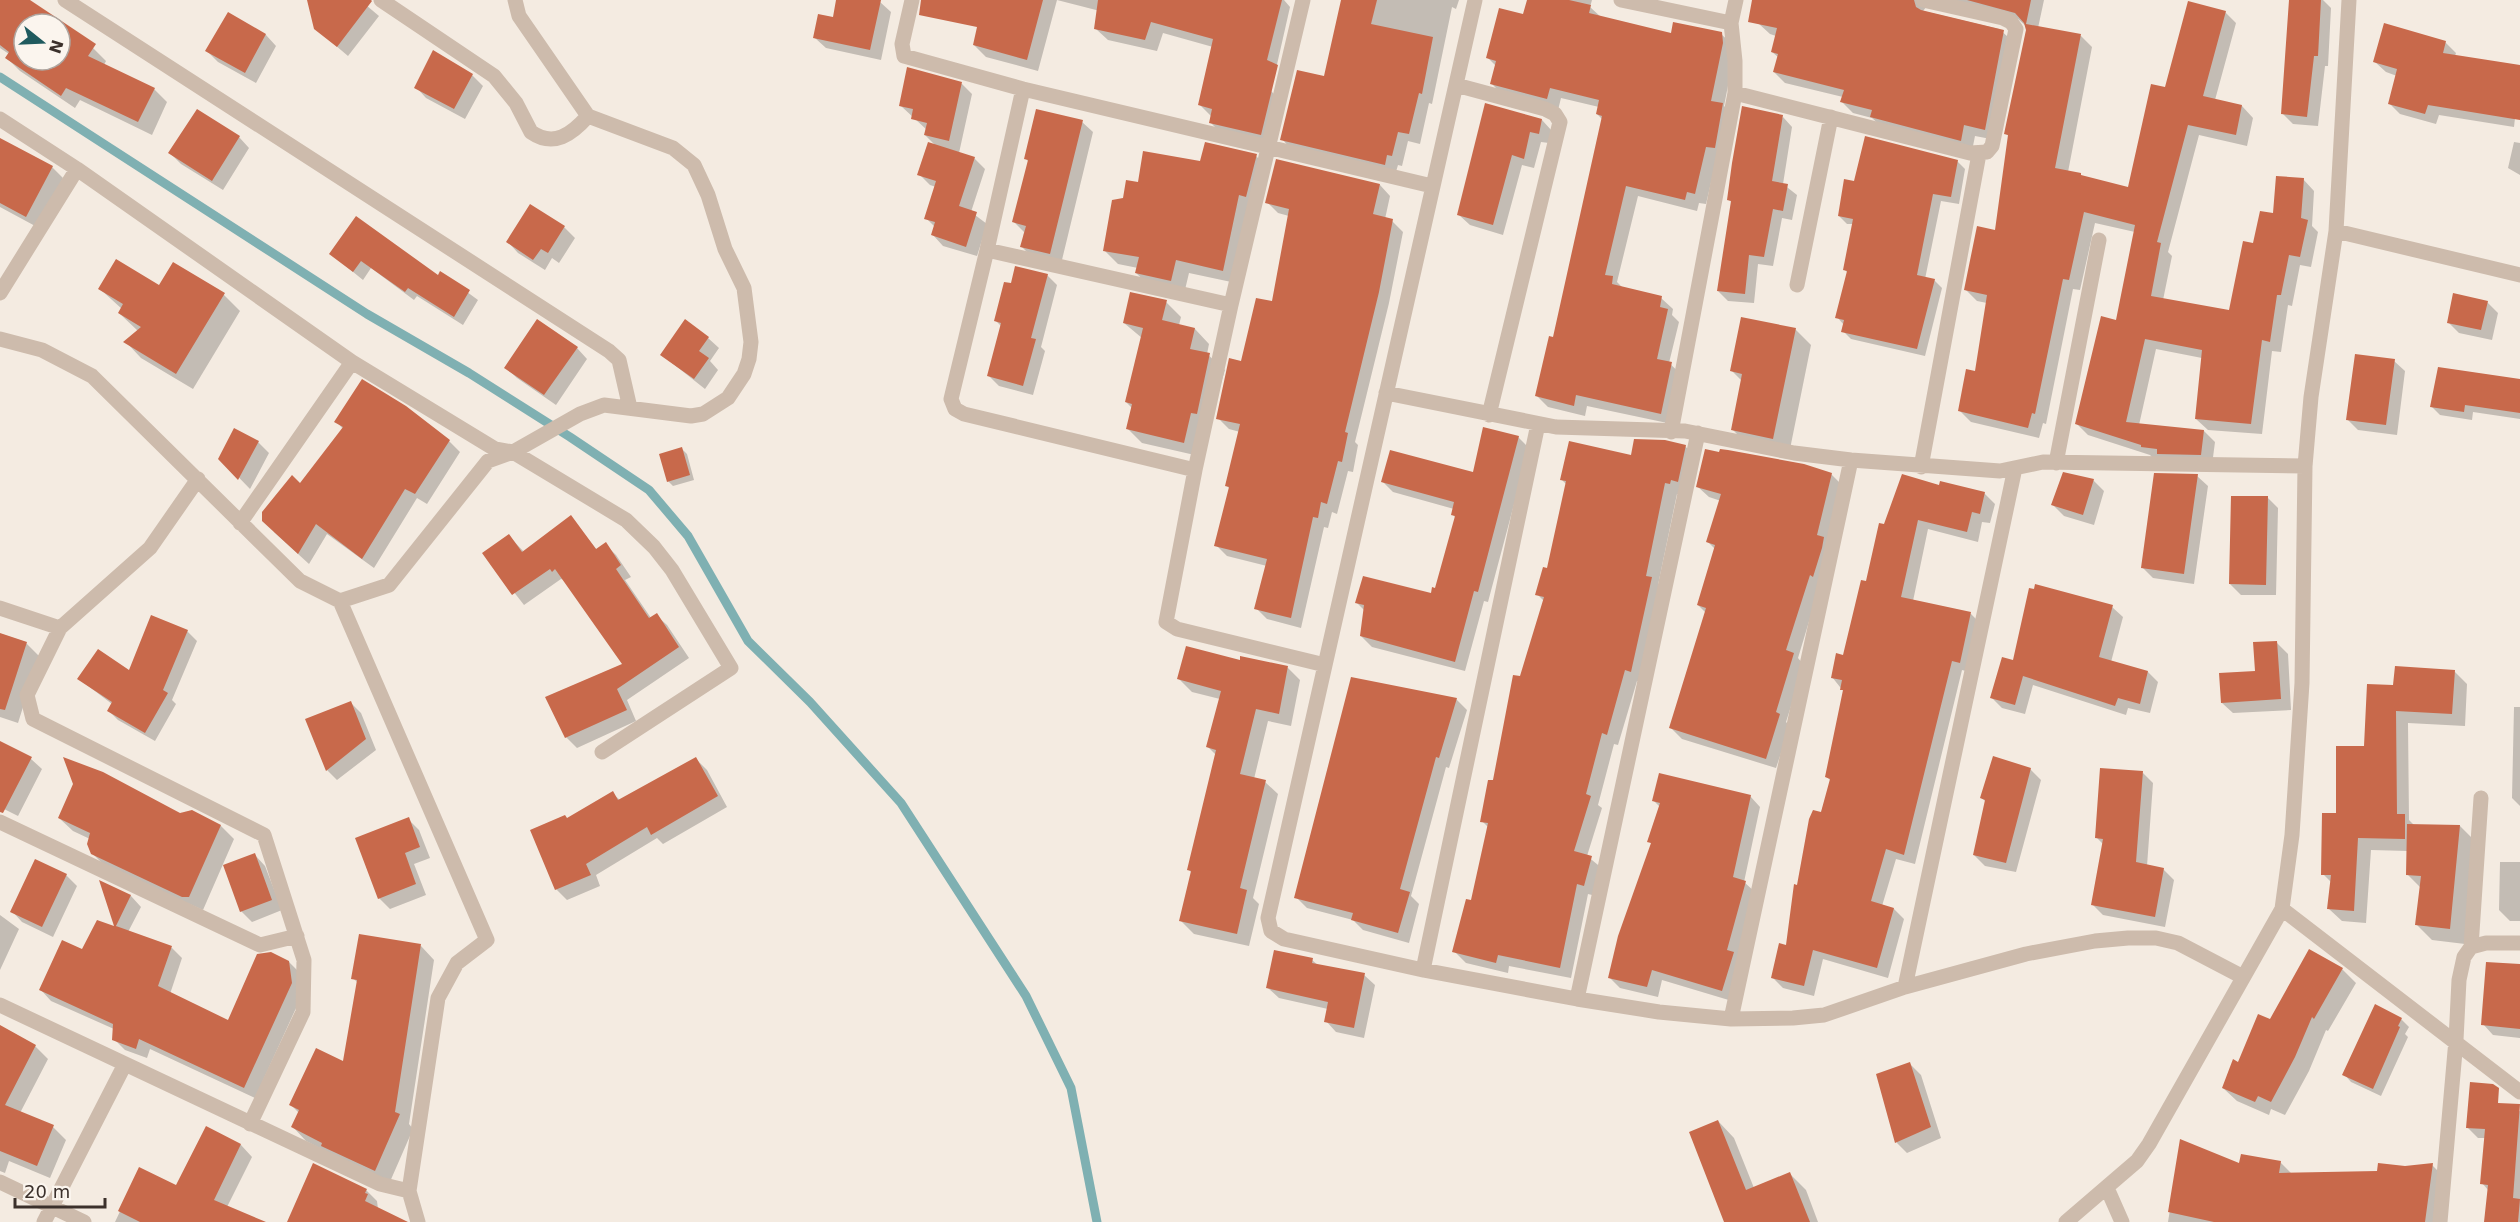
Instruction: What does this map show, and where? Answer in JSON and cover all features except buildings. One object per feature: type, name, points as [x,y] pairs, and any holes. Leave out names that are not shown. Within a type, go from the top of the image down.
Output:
[{"type":"street","points":[[65,0],[609,351],[619,360],[630,408]]},
{"type":"street","points":[[381,0],[494,76],[506,88],[531,132],[537,136],[551,140],[559,139],[577,128],[588,116]]},
{"type":"street","points":[[340,601],[389,585],[488,461],[513,452],[580,414],[604,405],[691,416],[709,411],[729,398],[744,374],[749,359],[751,342],[744,288],[725,249],[708,195],[694,165],[674,148],[588,116],[519,16],[515,0]]},
{"type":"street","points":[[912,0],[902,44],[904,57],[1023,89],[1432,186]]},
{"type":"street","points":[[1303,0],[1231,305],[1195,470],[1166,622],[1177,629],[1324,665]]},
{"type":"street","points":[[1475,0],[1324,665],[1268,924],[1275,935],[1284,939],[1423,970],[1577,999],[1659,1012],[1731,1019],[1824,1015],[1905,987],[2026,954],[2095,941],[2128,938],[2156,938],[2178,943],[2242,976]]},
{"type":"street","points":[[1621,0],[1731,23]]},
{"type":"street","points":[[1671,432],[1735,93],[1736,61],[1731,23],[1736,0]]},
{"type":"street","points":[[1735,93],[1979,154],[1987,152],[1992,146],[2016,29],[2011,22],[2003,18],[1923,0]]},
{"type":"street","points":[[2066,1222],[2137,1161],[2149,1144],[2242,976],[2282,909],[2292,836],[2302,683],[2305,466],[2311,397],[2336,231],[2349,0]]},
{"type":"street","points":[[1456,85],[1545,108],[1556,114],[1560,122],[1489,415]]},
{"type":"street","points":[[1023,89],[951,399],[955,409],[964,414],[1195,470]]},
{"type":"street","points":[[1797,285],[1831,117]]},
{"type":"street","points":[[0,119],[352,362],[495,449],[513,452],[626,520],[647,540],[672,570],[731,668],[602,752]]},
{"type":"street","points":[[1921,467],[1979,154]]},
{"type":"street","points":[[0,293],[77,170]]},
{"type":"street","points":[[2336,231],[2520,275]]},
{"type":"street","points":[[2056,463],[2099,240]]},
{"type":"street","points":[[987,250],[1231,305]]},
{"type":"street","points":[[0,339],[42,350],[92,376],[300,581],[340,601],[488,940],[457,963],[438,998],[409,1191],[417,1222]]},
{"type":"street","points":[[240,523],[352,362]]},
{"type":"street","points":[[1386,393],[1538,424],[1698,433],[1794,453],[1921,467],[2000,471],[2034,463],[2305,466]]},
{"type":"street","points":[[1423,970],[1538,424]]},
{"type":"street","points":[[1577,999],[1698,433]]},
{"type":"street","points":[[1731,1019],[1851,460]]},
{"type":"street","points":[[1905,987],[2014,468]]},
{"type":"street","points":[[198,479],[150,548],[60,628],[27,695],[33,719],[264,835],[304,960],[303,1012],[250,1124]]},
{"type":"street","points":[[0,608],[60,628]]},
{"type":"street","points":[[2440,1222],[2457,1040],[2461,968],[2464,957],[2471,947],[2481,798]]},
{"type":"street","points":[[0,822],[260,945],[297,936]]},
{"type":"street","points":[[2282,909],[2457,1040],[2520,1092]]},
{"type":"street","points":[[2471,947],[2500,942],[2520,944]]},
{"type":"street","points":[[0,1005],[124,1066],[380,1184],[409,1191]]},
{"type":"street","points":[[44,1222],[124,1066]]},
{"type":"street","points":[[0,1182],[84,1222]]},
{"type":"street","points":[[2107,1188],[2122,1222]]},
{"type":"waterway","points":[[0,77],[367,314],[469,373],[649,490],[688,536],[748,641],[810,702],[901,803],[1026,996],[1071,1088],[1097,1222]]}]
